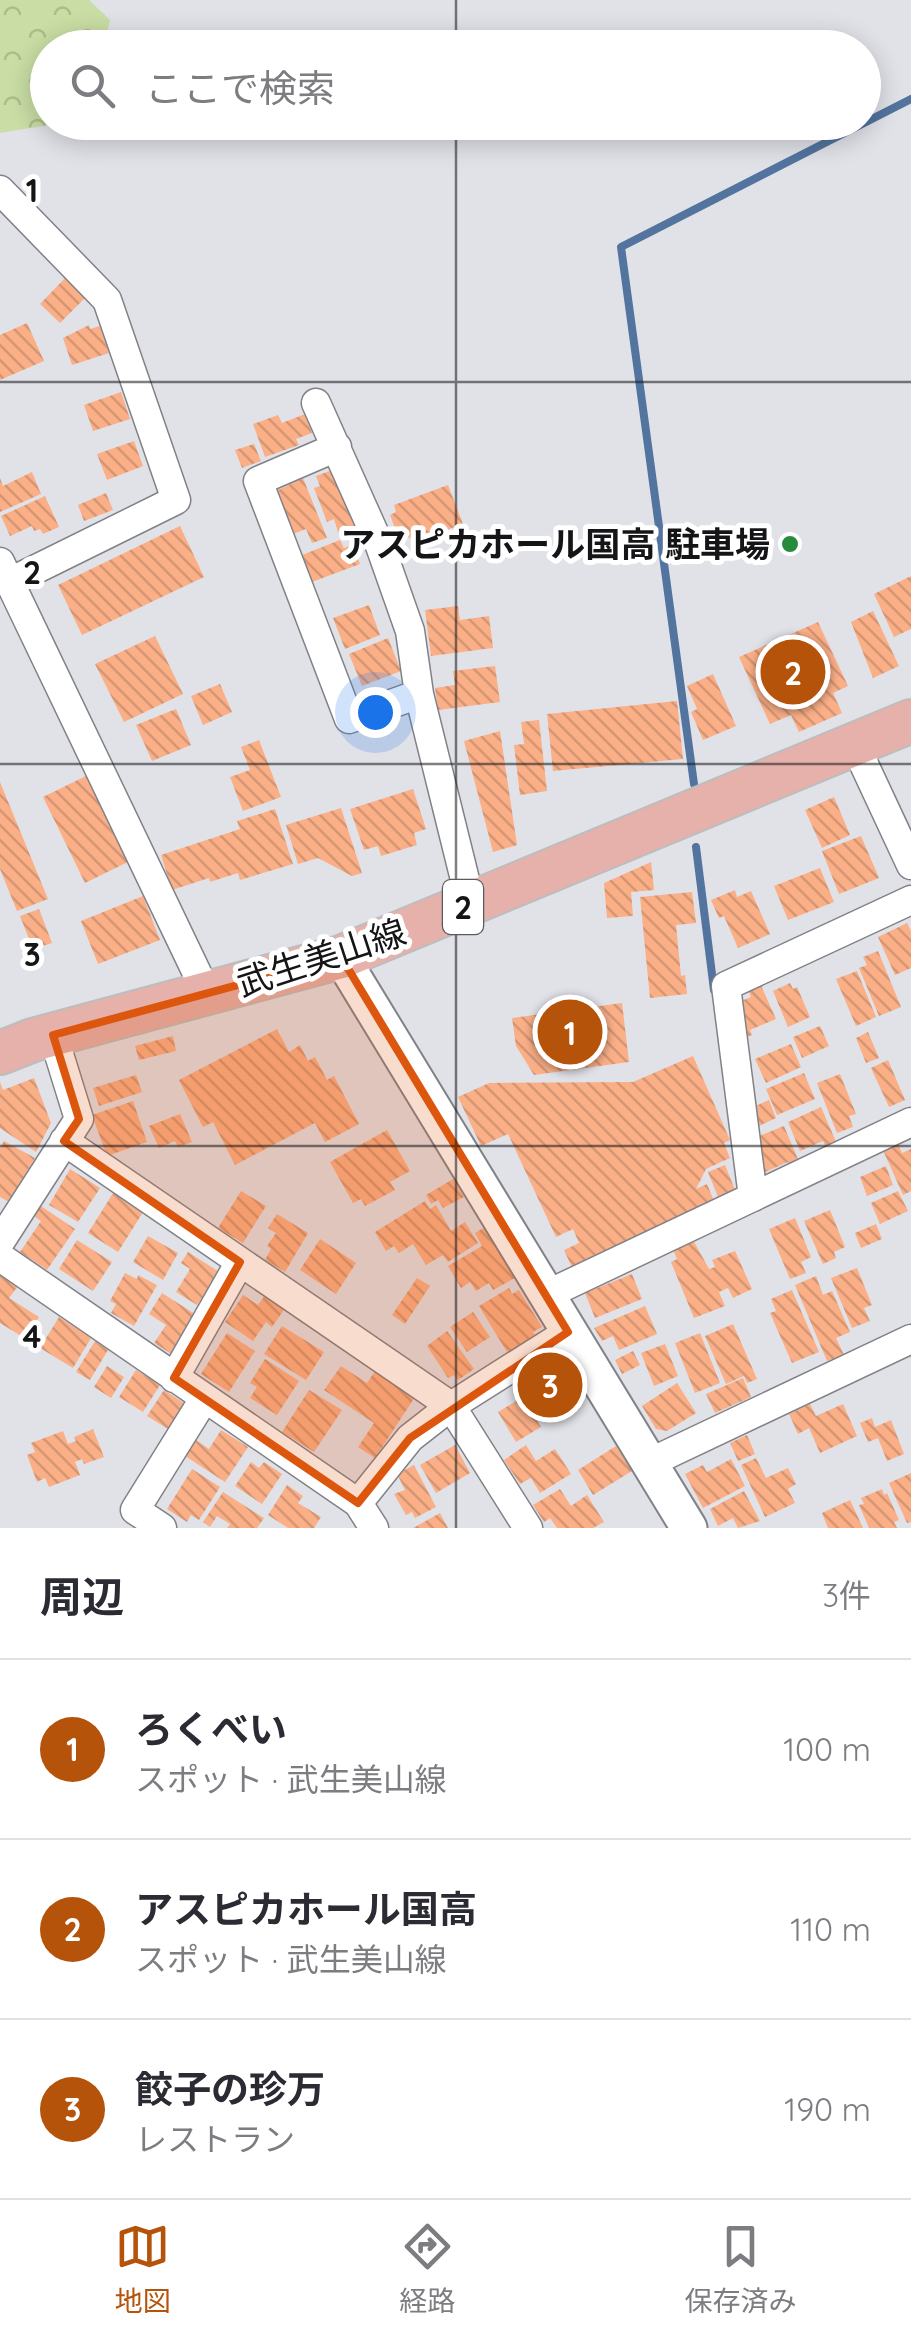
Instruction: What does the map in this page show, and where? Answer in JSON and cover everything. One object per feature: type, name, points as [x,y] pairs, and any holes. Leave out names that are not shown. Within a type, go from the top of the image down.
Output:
[{"type":"main road","name":"武生美山線","points":[[0,1053],[340,957],[911,721]]},
{"type":"street","points":[[0,190],[108,300],[176,500],[5,572],[207,994]]},
{"type":"street","points":[[316,402],[380,546],[410,631],[418,694],[471,904]]},
{"type":"street","points":[[337,447],[258,481],[349,720],[418,694]]},
{"type":"street","points":[[855,745],[911,865]]},
{"type":"street","points":[[752,1197],[726,986],[911,900]]},
{"type":"street","points":[[340,957],[688,1528]]},
{"type":"street","points":[[0,1242],[79,1118],[53,1035]]},
{"type":"street","points":[[546,1295],[911,1122]]},
{"type":"street","points":[[64,1141],[451,1406],[528,1528]]},
{"type":"street","points":[[0,1258],[358,1503],[374,1528]]},
{"type":"street","points":[[174,1378],[240,1262]]},
{"type":"street","points":[[358,1503],[410,1438],[451,1406],[568,1332]]},
{"type":"street","points":[[649,1463],[911,1339]]},
{"type":"street","points":[[162,1528],[134,1510],[204,1398]]},
{"type":"highlighted area","points":[[341,957],[568,1332],[410,1438],[358,1503],[174,1378],[240,1262],[64,1141],[79,1119],[53,1035]]},
{"type":"green space","points":[[0,0],[89,0],[110,20],[108,30],[30,30],[30,128],[0,133]]},
{"type":"building","points":[[67,276],[88,295],[60,323],[40,304]]},
{"type":"building","points":[[27,323],[44,361],[0,380],[0,335]]},
{"type":"building","points":[[89,325],[90,329],[100,326],[109,353],[72,365],[63,338]]},
{"type":"building","points":[[121,392],[130,419],[93,431],[84,405]]},
{"type":"building","points":[[305,414],[312,433],[296,439],[299,445],[265,457],[253,424],[278,415],[282,423]]},
{"type":"building","points":[[134,441],[143,466],[107,480],[97,454]]},
{"type":"building","points":[[254,444],[261,461],[242,468],[235,450]]},
{"type":"building","points":[[335,469],[356,525],[338,532],[334,519],[327,522],[314,488],[320,486],[316,476]]},
{"type":"building","points":[[32,472],[41,494],[0,512],[0,478],[3,486]]},
{"type":"building","points":[[303,478],[327,538],[312,543],[306,529],[293,534],[276,491]]},
{"type":"building","points":[[448,485],[463,524],[412,543],[410,537],[400,541],[390,515],[396,512],[394,505]]},
{"type":"building","points":[[106,493],[113,510],[84,521],[78,505]]},
{"type":"building","points":[[45,496],[59,527],[43,534],[32,526],[10,536],[1,516]]},
{"type":"building","points":[[180,526],[204,577],[82,635],[58,585]]},
{"type":"building","points":[[340,540],[344,548],[353,545],[360,564],[312,582],[302,555]]},
{"type":"building","points":[[911,576],[911,629],[894,637],[874,594]]},
{"type":"building","points":[[369,605],[380,635],[345,649],[333,618]]},
{"type":"building","points":[[458,606],[460,620],[489,616],[493,648],[431,656],[425,610]]},
{"type":"building","points":[[873,611],[899,666],[873,678],[851,622]]},
{"type":"building","points":[[818,622],[848,686],[833,693],[842,713],[799,732],[791,715],[770,724],[739,657]]},
{"type":"building","points":[[155,636],[183,694],[124,722],[95,664]]},
{"type":"building","points":[[388,638],[401,671],[362,686],[349,654]]},
{"type":"building","points":[[495,666],[500,702],[438,710],[435,688],[455,685],[453,671]]},
{"type":"building","points":[[713,674],[736,726],[703,740],[691,712],[697,709],[687,686]]},
{"type":"building","points":[[220,684],[232,712],[203,725],[191,696]]},
{"type":"building","points":[[677,701],[683,759],[553,771],[547,714]]},
{"type":"building","points":[[176,709],[191,745],[152,761],[136,725]]},
{"type":"building","points":[[539,720],[547,791],[520,795],[514,745],[524,744],[521,722]]},
{"type":"building","points":[[500,731],[517,845],[493,852],[464,741]]},
{"type":"building","points":[[259,740],[281,797],[243,811],[230,777],[250,770],[241,747]]},
{"type":"building","points":[[88,775],[130,861],[85,883],[43,797]]},
{"type":"building","points":[[0,782],[48,899],[17,911],[0,869]]},
{"type":"building","points":[[413,789],[426,829],[414,833],[417,845],[381,856],[378,846],[364,850],[350,809]]},
{"type":"building","points":[[834,797],[850,835],[822,848],[805,810]]},
{"type":"building","points":[[341,808],[362,873],[352,876],[318,858],[298,864],[286,825]]},
{"type":"building","points":[[275,809],[293,864],[240,880],[238,873],[172,890],[161,855],[240,829],[237,821]]},
{"type":"building","points":[[861,836],[879,878],[839,894],[822,851]]},
{"type":"building","points":[[651,862],[654,890],[631,892],[633,916],[607,918],[604,883]]},
{"type":"building","points":[[820,868],[834,902],[788,920],[774,886]]},
{"type":"building","points":[[735,890],[737,897],[751,891],[770,934],[738,948],[724,916],[719,918],[711,900]]},
{"type":"building","points":[[692,892],[696,923],[676,925],[681,976],[685,975],[687,994],[650,998],[640,897]]},
{"type":"building","points":[[143,896],[160,940],[98,964],[81,921]]},
{"type":"building","points":[[39,909],[52,943],[33,949],[20,916]]},
{"type":"building","points":[[907,923],[911,931],[911,968],[895,975],[878,937]]},
{"type":"building","points":[[878,951],[901,1007],[879,1016],[859,968],[867,965],[863,957]]},
{"type":"building","points":[[857,971],[876,1017],[856,1026],[836,979]]},
{"type":"building","points":[[760,983],[776,1019],[750,1030],[752,1035],[740,1040],[736,1003],[751,997],[747,988]]},
{"type":"building","points":[[790,983],[793,989],[797,987],[810,1017],[788,1027],[773,991]]},
{"type":"building","points":[[622,1003],[629,1062],[534,1075],[516,1046],[512,1018]]},
{"type":"building","points":[[820,1026],[829,1046],[802,1058],[793,1037]]},
{"type":"building","points":[[277,1029],[289,1052],[300,1045],[308,1061],[315,1057],[327,1080],[334,1076],[359,1124],[325,1142],[315,1123],[235,1165],[213,1122],[203,1127],[179,1080]]},
{"type":"building","points":[[868,1032],[879,1058],[866,1063],[856,1038]]},
{"type":"building","points":[[173,1036],[176,1051],[139,1060],[135,1046]]},
{"type":"building","points":[[791,1044],[801,1067],[766,1083],[755,1059]]},
{"type":"building","points":[[693,1056],[730,1140],[724,1143],[730,1158],[706,1169],[696,1189],[707,1184],[714,1201],[574,1272],[564,1250],[579,1243],[573,1229],[556,1237],[508,1134],[481,1146],[458,1097],[489,1083],[633,1082]]},
{"type":"building","points":[[888,1060],[905,1100],[889,1107],[871,1068]]},
{"type":"building","points":[[804,1073],[815,1099],[777,1115],[766,1089]]},
{"type":"building","points":[[840,1074],[856,1114],[849,1116],[853,1127],[837,1133],[817,1083]]},
{"type":"building","points":[[136,1075],[142,1092],[99,1106],[93,1088]]},
{"type":"building","points":[[34,1078],[51,1123],[36,1152],[0,1128],[0,1082],[3,1090]]},
{"type":"building","points":[[769,1100],[776,1118],[759,1126],[751,1108]]},
{"type":"building","points":[[133,1101],[147,1142],[107,1156],[92,1115]]},
{"type":"building","points":[[821,1107],[837,1144],[826,1148],[823,1141],[800,1151],[788,1122]]},
{"type":"building","points":[[180,1114],[192,1142],[178,1147],[175,1141],[159,1148],[149,1126]]},
{"type":"building","points":[[784,1126],[800,1164],[790,1168],[788,1162],[763,1173],[754,1138]]},
{"type":"building","points":[[387,1130],[410,1171],[390,1182],[395,1190],[365,1206],[361,1199],[353,1203],[330,1162]]},
{"type":"building","points":[[4,1141],[35,1158],[9,1202],[0,1197],[0,1148]]},
{"type":"building","points":[[897,1141],[902,1153],[911,1149],[911,1191],[903,1195],[882,1148]]},
{"type":"building","points":[[725,1165],[735,1190],[718,1197],[708,1172]]},
{"type":"building","points":[[886,1166],[893,1185],[867,1196],[860,1177]]},
{"type":"building","points":[[70,1169],[100,1188],[78,1222],[49,1205]]},
{"type":"building","points":[[453,1179],[464,1197],[443,1208],[438,1200],[431,1204],[426,1195]]},
{"type":"building","points":[[115,1190],[145,1209],[118,1252],[88,1233]]},
{"type":"building","points":[[241,1191],[266,1206],[243,1243],[218,1228]]},
{"type":"building","points":[[898,1191],[908,1211],[880,1224],[871,1203]]},
{"type":"building","points":[[425,1201],[430,1209],[436,1205],[451,1231],[465,1222],[478,1243],[448,1262],[443,1255],[426,1265],[413,1244],[399,1253],[394,1246],[386,1251],[375,1232]]},
{"type":"building","points":[[38,1204],[75,1229],[47,1270],[20,1252],[41,1221],[31,1214]]},
{"type":"building","points":[[830,1210],[845,1247],[834,1252],[836,1258],[823,1264],[804,1221]]},
{"type":"building","points":[[277,1214],[308,1233],[285,1272],[265,1260],[271,1249],[267,1246],[276,1233],[268,1228]]},
{"type":"building","points":[[795,1218],[811,1257],[801,1262],[806,1273],[790,1279],[769,1229]]},
{"type":"building","points":[[876,1224],[882,1239],[861,1248],[855,1233]]},
{"type":"building","points":[[485,1227],[515,1278],[493,1290],[489,1283],[476,1291],[470,1282],[461,1288],[448,1266],[482,1246],[475,1233]]},
{"type":"building","points":[[148,1236],[178,1253],[163,1280],[133,1262]]},
{"type":"building","points":[[692,1238],[709,1269],[715,1267],[712,1260],[735,1251],[752,1289],[733,1298],[728,1288],[719,1292],[725,1306],[694,1318],[671,1262],[677,1259],[672,1247]]},
{"type":"building","points":[[320,1239],[356,1263],[336,1294],[300,1270]]},
{"type":"building","points":[[77,1240],[112,1262],[93,1291],[59,1269]]},
{"type":"building","points":[[188,1252],[224,1275],[217,1286],[212,1283],[197,1305],[176,1292],[190,1269],[181,1263]]},
{"type":"building","points":[[857,1268],[872,1305],[864,1308],[870,1321],[852,1328],[831,1278]]},
{"type":"building","points":[[125,1273],[157,1285],[134,1326],[111,1313],[116,1304],[110,1301]]},
{"type":"building","points":[[632,1274],[642,1299],[595,1318],[585,1293]]},
{"type":"building","points":[[0,1275],[18,1286],[9,1298],[39,1317],[26,1339],[0,1323]]},
{"type":"building","points":[[816,1276],[823,1295],[832,1291],[850,1332],[836,1338],[844,1355],[827,1361],[795,1285]]},
{"type":"building","points":[[417,1278],[430,1286],[405,1324],[392,1315]]},
{"type":"building","points":[[509,1288],[512,1294],[519,1290],[542,1327],[507,1352],[479,1306]]},
{"type":"building","points":[[792,1290],[819,1352],[792,1363],[770,1313],[776,1311],[771,1299]]},
{"type":"building","points":[[162,1293],[198,1316],[173,1355],[154,1343],[166,1325],[149,1314]]},
{"type":"building","points":[[266,1294],[286,1307],[272,1327],[266,1322],[253,1341],[225,1322],[243,1295],[258,1305]]},
{"type":"building","points":[[645,1306],[657,1334],[619,1350],[613,1336],[602,1341],[594,1328]]},
{"type":"building","points":[[473,1312],[490,1337],[467,1352],[450,1327]]},
{"type":"building","points":[[59,1317],[91,1338],[73,1368],[40,1348]]},
{"type":"building","points":[[733,1324],[757,1379],[747,1383],[744,1376],[726,1384],[705,1336]]},
{"type":"building","points":[[282,1326],[324,1352],[306,1380],[264,1354]]},
{"type":"building","points":[[447,1331],[474,1369],[458,1380],[454,1375],[448,1378],[427,1346]]},
{"type":"building","points":[[227,1333],[255,1351],[229,1392],[201,1374]]},
{"type":"building","points":[[700,1333],[720,1383],[695,1393],[675,1343]]},
{"type":"building","points":[[95,1341],[108,1350],[90,1380],[76,1372]]},
{"type":"building","points":[[665,1344],[678,1376],[654,1386],[641,1353]]},
{"type":"building","points":[[633,1351],[640,1365],[622,1374],[615,1360]]},
{"type":"building","points":[[265,1359],[299,1381],[277,1415],[250,1398],[257,1387],[250,1383]]},
{"type":"building","points":[[557,1359],[576,1391],[548,1408],[542,1398],[535,1403],[526,1387],[532,1383],[528,1376]]},
{"type":"building","points":[[107,1366],[124,1377],[111,1398],[94,1387]]},
{"type":"building","points":[[341,1366],[367,1383],[375,1371],[415,1397],[375,1458],[358,1447],[374,1423],[324,1390]]},
{"type":"building","points":[[136,1370],[160,1385],[143,1412],[119,1397]]},
{"type":"building","points":[[743,1378],[751,1397],[715,1413],[706,1394]]},
{"type":"building","points":[[677,1383],[696,1413],[667,1431],[656,1429],[642,1406]]},
{"type":"building","points":[[164,1390],[184,1403],[168,1429],[147,1416]]},
{"type":"building","points":[[309,1390],[342,1410],[314,1452],[282,1432]]},
{"type":"building","points":[[523,1397],[541,1427],[516,1442],[498,1412]]},
{"type":"building","points":[[810,1404],[816,1416],[843,1404],[857,1436],[820,1453],[809,1428],[798,1434],[789,1414]]},
{"type":"building","points":[[872,1418],[875,1427],[891,1420],[904,1454],[887,1461],[878,1438],[868,1442],[860,1423]]},
{"type":"building","points":[[93,1429],[104,1457],[84,1464],[82,1459],[75,1462],[80,1475],[49,1487],[45,1478],[37,1482],[27,1455],[35,1452],[31,1443],[63,1431],[68,1444]]},
{"type":"building","points":[[221,1430],[248,1447],[225,1482],[185,1456],[196,1440],[209,1449]]},
{"type":"building","points":[[747,1435],[755,1454],[738,1461],[730,1443]]},
{"type":"building","points":[[455,1445],[470,1473],[436,1493],[420,1465]]},
{"type":"building","points":[[526,1445],[536,1461],[555,1449],[571,1474],[540,1493],[531,1478],[520,1484],[504,1460]]},
{"type":"building","points":[[616,1446],[632,1471],[593,1495],[578,1470]]},
{"type":"building","points":[[756,1458],[766,1478],[788,1468],[796,1484],[788,1489],[795,1503],[765,1517],[741,1465]]},
{"type":"building","points":[[731,1459],[745,1486],[703,1508],[685,1474],[703,1465],[707,1472]]},
{"type":"building","points":[[251,1462],[259,1468],[264,1462],[282,1474],[262,1504],[235,1486]]},
{"type":"building","points":[[414,1465],[436,1507],[415,1518],[412,1512],[406,1515],[394,1494],[405,1490],[397,1474]]},
{"type":"building","points":[[192,1469],[220,1487],[199,1520],[191,1515],[187,1522],[167,1509]]},
{"type":"building","points":[[911,1473],[911,1522],[907,1523],[889,1483]]},
{"type":"building","points":[[287,1485],[303,1496],[298,1503],[321,1517],[314,1528],[288,1528],[268,1515]]},
{"type":"building","points":[[560,1489],[571,1506],[587,1495],[604,1522],[593,1528],[557,1528],[550,1518],[544,1522],[533,1505]]},
{"type":"building","points":[[882,1489],[899,1520],[894,1522],[897,1528],[869,1528],[859,1505],[864,1504],[861,1498]]},
{"type":"building","points":[[744,1491],[760,1521],[738,1528],[733,1518],[718,1526],[710,1509]]},
{"type":"building","points":[[223,1492],[264,1518],[257,1528],[227,1528],[230,1524],[217,1516],[210,1527],[203,1522]]},
{"type":"building","points":[[850,1500],[863,1528],[828,1528],[822,1513]]},
{"type":"building","points":[[440,1513],[448,1528],[413,1528]]},
{"type":"waterway","points":[[881,114],[911,99]]},
{"type":"waterway","points":[[694,784],[621,247],[831,140]]},
{"type":"waterway","points":[[696,847],[714,990]]},
{"type":"place","name":"アスピカホール国高 駐車場","points":[[790,544]]},
{"type":"place","name":"アスピカホール国高","points":[[793,672]]},
{"type":"place","name":"ろくべい","points":[[570,1032]]},
{"type":"place","name":"餃子の珍万","points":[[550,1385]]}]
